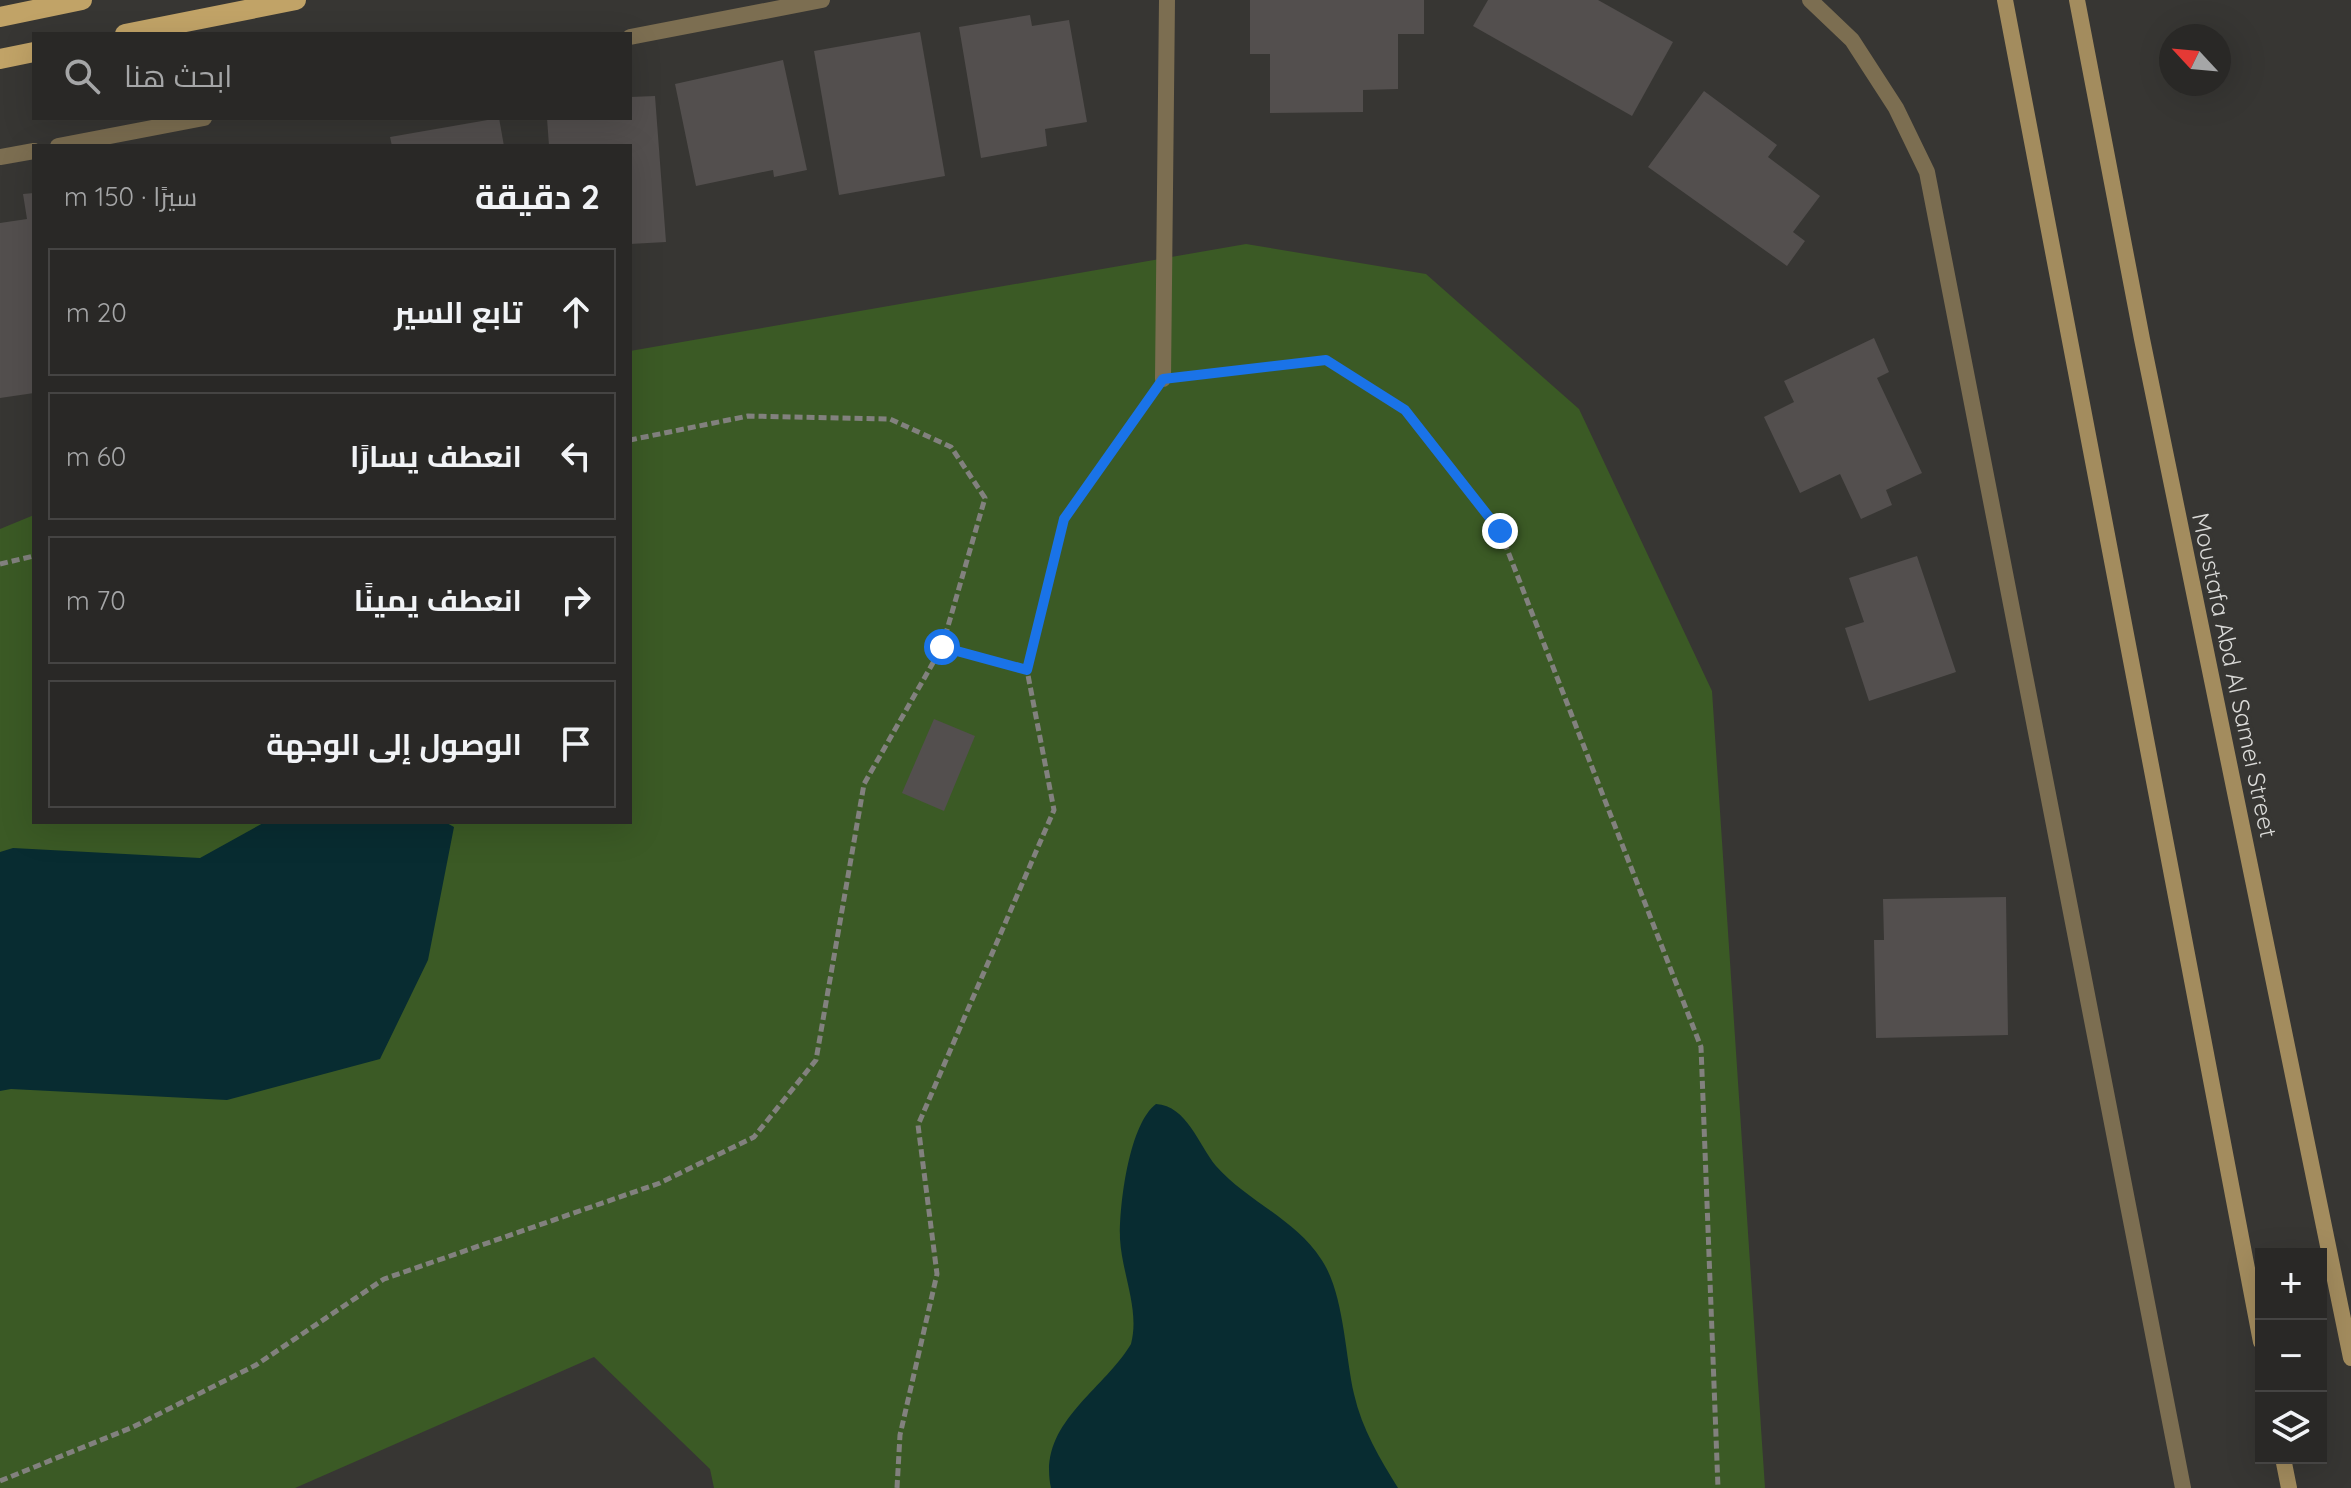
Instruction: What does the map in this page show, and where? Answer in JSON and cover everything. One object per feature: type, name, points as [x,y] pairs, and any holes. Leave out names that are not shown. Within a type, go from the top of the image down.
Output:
[{"type":"main road","points":[[0,17],[82,0]]},
{"type":"main road","points":[[135,32],[296,0]]},
{"type":"main road","points":[[0,59],[32,52]]},
{"type":"street","points":[[632,37],[822,0]]},
{"type":"street","points":[[1163,379],[1167,0]]},
{"type":"street","points":[[1810,0],[1852,40],[1896,108],[1927,172],[2183,1488]]},
{"type":"street","points":[[2005,0],[2257,1320]]},
{"type":"street","name":"Moustafa Abd Al Samei Street","points":[[2077,0],[2142,339],[2351,1358]]},
{"type":"street","points":[[68,144],[194,120]]},
{"type":"street","points":[[0,157],[32,151]]},
{"type":"street","points":[[2284,1464],[2289,1488]]},
{"type":"path","points":[[897,1488],[900,1435],[937,1274],[918,1125],[1054,810],[1027,670],[1064,519],[1163,379],[1326,360],[1405,410],[1500,531],[1701,1047],[1718,1488]]},
{"type":"path","points":[[0,1481],[133,1427],[256,1365],[384,1279],[660,1183],[754,1137],[816,1060],[864,784],[942,647],[985,498],[951,447],[890,419],[748,416],[632,440]]},
{"type":"path","points":[[0,564],[32,556]]},
{"type":"path","points":[[942,647],[1027,670]]},
{"type":"green space","points":[[1246,244],[1426,274],[1579,409],[1712,691],[1765,1488],[714,1488],[710,1469],[594,1357],[295,1488],[0,1488],[0,529],[32,516],[32,824],[632,824],[632,351]]},
{"type":"water","points":[[261,824],[449,824],[454,827],[428,960],[380,1059],[227,1100],[11,1089],[0,1091],[0,852],[13,848],[200,858]]},
{"type":"water","points":[[1156,1104],[1176,1111],[1216,1166],[1242,1190],[1285,1221],[1321,1259],[1335,1289],[1357,1407],[1372,1443],[1398,1488],[1051,1488],[1049,1465],[1063,1427],[1131,1344],[1133,1318],[1121,1252],[1121,1207],[1132,1147],[1147,1114]]},
{"type":"building","points":[[1250,0],[1424,0],[1424,34],[1398,34],[1398,89],[1363,90],[1363,112],[1270,113],[1270,54],[1250,54]]},
{"type":"building","points":[[1488,0],[1598,0],[1673,42],[1632,116],[1473,26]]},
{"type":"building","points":[[1030,15],[1032,26],[1069,20],[1087,122],[1045,129],[1047,146],[981,158],[959,27]]},
{"type":"building","points":[[920,32],[945,176],[839,195],[814,51]]},
{"type":"building","points":[[783,60],[807,170],[774,177],[773,170],[696,186],[675,84]]},
{"type":"building","points":[[1704,91],[1777,145],[1768,157],[1820,196],[1793,232],[1805,241],[1787,266],[1648,167]]},
{"type":"building","points":[[655,96],[666,242],[632,244],[632,144],[549,144],[547,120],[632,120],[632,97]]},
{"type":"building","points":[[499,120],[504,144],[392,144],[390,137]]},
{"type":"building","points":[[32,193],[32,393],[0,398],[0,223],[27,219],[23,194]]},
{"type":"building","points":[[1874,338],[1889,372],[1877,378],[1922,473],[1886,490],[1892,505],[1861,519],[1840,474],[1800,493],[1764,417],[1794,402],[1784,381]]},
{"type":"building","points":[[1917,556],[1956,672],[1869,701],[1845,628],[1864,622],[1849,578]]},
{"type":"building","points":[[934,719],[975,736],[944,811],[902,793]]},
{"type":"building","points":[[2006,897],[2008,1035],[1876,1038],[1874,940],[1884,940],[1883,899]]},
{"type":"route","points":[[942,647],[1027,670],[1064,519],[1163,379],[1326,360],[1405,410],[1500,531]]}]
